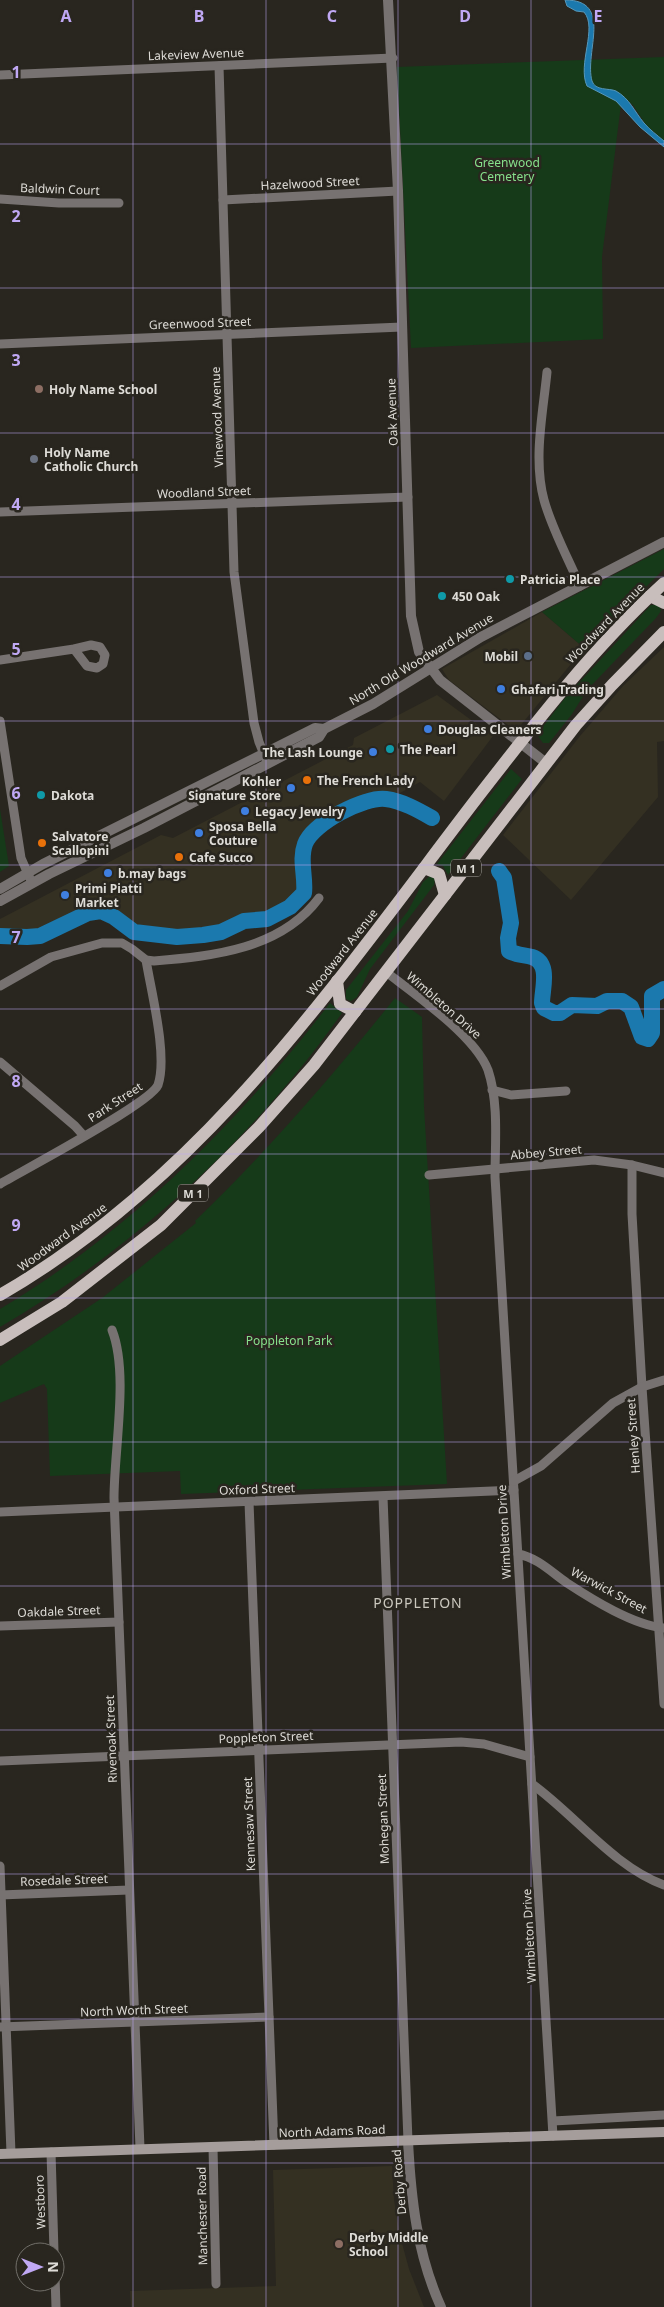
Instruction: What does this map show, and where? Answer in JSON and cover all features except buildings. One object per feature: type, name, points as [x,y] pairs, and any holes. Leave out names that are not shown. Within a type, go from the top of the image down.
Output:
[{"type":"main road","name":"Woodward Avenue","points":[[0,1295],[36,1275],[100,1229],[157,1181],[210,1131],[256,1081],[337,981],[519,742],[587,660],[664,583]]},
{"type":"main road","points":[[650,596],[664,603]]},
{"type":"main road","name":"M 1","points":[[0,1340],[62,1302],[161,1225],[288,1096],[386,972],[546,763],[612,685],[664,632]]},
{"type":"main road","points":[[424,868],[440,874],[445,895]]},
{"type":"main road","points":[[337,981],[340,1004],[355,1012]]},
{"type":"main road","name":"North Adams Road","points":[[5,2154],[664,2132]]},
{"type":"street","name":"Oak Avenue","points":[[388,0],[393,58],[412,623],[417,648],[440,680],[546,763]]},
{"type":"street","name":"Lakeview Avenue","points":[[0,75],[393,58]]},
{"type":"street","name":"Vinewood Avenue","points":[[219,66],[236,598],[254,722],[266,758]]},
{"type":"street","name":"Hazelwood Street","points":[[223,200],[398,191]]},
{"type":"street","name":"Baldwin Court","points":[[0,199],[59,203],[119,202]]},
{"type":"street","name":"Greenwood Street","points":[[0,344],[402,327]]},
{"type":"street","points":[[547,372],[540,447],[541,486],[548,513],[580,586]]},
{"type":"street","name":"Woodland Street","points":[[0,512],[408,497]]},
{"type":"street","name":"North Old Woodward Avenue","points":[[0,901],[32,883],[144,828],[315,728],[324,729],[373,704],[481,637],[664,542]]},
{"type":"street","points":[[0,660],[74,649]]},
{"type":"street","points":[[0,722],[21,858],[32,883]]},
{"type":"street","name":"North Old Woodward Avenue","points":[[0,889],[27,873],[139,816],[266,758]]},
{"type":"street","points":[[139,816],[144,828]]},
{"type":"street","points":[[0,986],[51,958],[102,943],[122,943],[132,948],[146,960],[165,960],[254,945],[293,926],[306,915],[319,898]]},
{"type":"street","name":"Park Street","points":[[0,1184],[151,1095],[158,1084],[160,1068],[158,1027],[146,960]]},
{"type":"street","name":"Wimbleton Drive","points":[[386,972],[472,1043],[484,1062],[492,1090],[495,1169],[553,2136]]},
{"type":"street","points":[[0,1062],[75,1126],[84,1136]]},
{"type":"street","points":[[492,1090],[511,1095],[566,1091]]},
{"type":"street","name":"Abbey Street","points":[[429,1175],[594,1160],[632,1165],[664,1173]]},
{"type":"street","name":"Henley Street","points":[[632,1165],[632,1206],[642,1387],[661,1628],[664,1704]]},
{"type":"street","name":"Rivenoak Street","points":[[112,1330],[118,1344],[119,1394],[114,1473],[114,1508],[140,2148]]},
{"type":"street","name":"Oxford Street","points":[[0,1512],[383,1496],[514,1486],[541,1466],[613,1403],[642,1387],[664,1380]]},
{"type":"street","name":"Mohegan Street","points":[[383,1496],[408,2141]]},
{"type":"street","name":"Kennesaw Street","points":[[249,1502],[274,2145]]},
{"type":"street","name":"Warwick Street","points":[[518,1554],[538,1561],[566,1582],[596,1600],[635,1620],[661,1628]]},
{"type":"street","name":"Oakdale Street","points":[[0,1626],[118,1622]]},
{"type":"street","name":"Poppleton Street","points":[[0,1761],[473,1743],[530,1757]]},
{"type":"street","points":[[532,1784],[612,1852],[637,1871],[664,1885]]},
{"type":"street","points":[[0,1866],[5,2154]]},
{"type":"street","name":"Rosedale Street","points":[[1,1895],[129,1890]]},
{"type":"street","name":"North Worth Street","points":[[3,2027],[269,2016]]},
{"type":"street","points":[[553,2121],[664,2115]]},
{"type":"street","name":"Derby Road","points":[[408,2141],[411,2188],[417,2230],[425,2266],[441,2307]]},
{"type":"street","name":"Manchester Road","points":[[213,2147],[216,2284]]},
{"type":"street","name":"Westboro","points":[[51,2152],[54,2242]]},
{"type":"street","points":[[56,2292],[56,2307]]},
{"type":"shaded area","points":[[542,612],[584,648],[516,731],[449,680],[442,669]]},
{"type":"shaded area","points":[[664,647],[664,741],[657,742],[658,797],[571,900],[503,835],[580,736],[623,686]]},
{"type":"shaded area","points":[[437,695],[493,736],[444,801],[420,782],[389,799],[372,799],[361,803],[314,830],[305,843],[302,854],[304,893],[290,907],[267,919],[244,921],[221,932],[203,935],[177,937],[134,932],[114,917],[101,911],[93,912],[27,937],[0,933],[0,919],[161,835],[173,838],[353,745],[354,738]]},
{"type":"shaded area","name":"Derby Middle School","points":[[392,2166],[394,2200],[400,2236],[409,2269],[424,2307],[131,2307],[130,2291],[276,2286],[273,2170]]},
{"type":"green space","name":"Greenwood Cemetery","points":[[664,57],[664,141],[646,125],[633,105],[622,96],[602,257],[603,339],[411,348],[397,67]]},
{"type":"green space","points":[[664,549],[664,569],[584,648],[542,612]]},
{"type":"green space","points":[[651,605],[659,605],[661,611],[656,618],[587,690],[572,714],[549,743],[543,743],[538,736],[565,698]]},
{"type":"green space","points":[[511,769],[522,779],[448,875],[443,866],[437,864]]},
{"type":"green space","points":[[0,809],[9,866],[0,872]]},
{"type":"green space","points":[[430,876],[435,878],[434,885],[370,969],[357,997],[351,1001],[346,999],[346,990],[408,911],[423,882]]},
{"type":"green space","name":"Poppleton Park","points":[[395,998],[422,1017],[424,1107],[447,1484],[181,1494],[180,1471],[50,1476],[47,1389],[44,1384],[0,1403],[0,1366],[102,1298],[196,1223],[195,1221],[248,1168],[298,1113]]},
{"type":"green space","points":[[330,1003],[342,1013],[308,1059],[230,1147],[188,1188],[143,1227],[49,1297],[0,1327],[0,1309],[48,1278],[93,1245],[137,1210],[179,1172],[258,1090]]},
{"type":"water","points":[[565,0],[580,2],[589,9],[593,18],[591,69],[594,84],[599,88],[616,91],[625,98],[644,123],[664,141],[664,147],[640,127],[616,101],[587,86],[584,67],[589,27],[588,19],[584,12],[576,11],[567,6]]},
{"type":"waterway","points":[[0,936],[40,936],[88,913],[101,911],[114,917],[134,932],[177,937],[221,932],[244,921],[267,919],[290,907],[304,893],[303,850],[305,844],[318,828],[341,812],[366,802],[386,799],[404,804],[432,818]]},
{"type":"waterway","points":[[499,871],[504,878],[511,923],[508,938],[509,951],[532,957],[542,965],[544,970],[542,1003],[544,1008],[554,1013],[560,1013],[572,1005],[597,1006],[607,1001],[622,1001],[631,1007],[642,1037],[648,1039],[652,1033],[652,996],[664,989]]},
{"type":"place","name":"Holy Name School","points":[[39,389]]},
{"type":"place","name":"Holy Name Catholic Church","points":[[34,459]]},
{"type":"place","name":"Patricia Place","points":[[510,579]]},
{"type":"place","name":"450 Oak","points":[[442,596]]},
{"type":"place","name":"Mobil","points":[[528,656]]},
{"type":"place","name":"Ghafari Trading","points":[[501,689]]},
{"type":"place","name":"Douglas Cleaners","points":[[428,729]]},
{"type":"place","name":"The Pearl","points":[[390,749]]},
{"type":"place","name":"The Lash Lounge","points":[[373,752]]},
{"type":"place","name":"The French Lady","points":[[307,780]]},
{"type":"place","name":"Kohler Signature Store","points":[[291,788]]},
{"type":"place","name":"Dakota","points":[[41,795]]},
{"type":"place","name":"Legacy Jewelry","points":[[245,811]]},
{"type":"place","name":"Sposa Bella Couture","points":[[199,833]]},
{"type":"place","name":"Salvatore Scallopini","points":[[42,843]]},
{"type":"place","name":"Cafe Succo","points":[[179,857]]},
{"type":"place","name":"b.may bags","points":[[108,873]]},
{"type":"place","name":"Primi Piatti Market","points":[[65,895]]},
{"type":"place","name":"Derby Middle School","points":[[339,2244]]},
{"type":"district","name":"POPPLETON","points":[[418,1602]]}]
